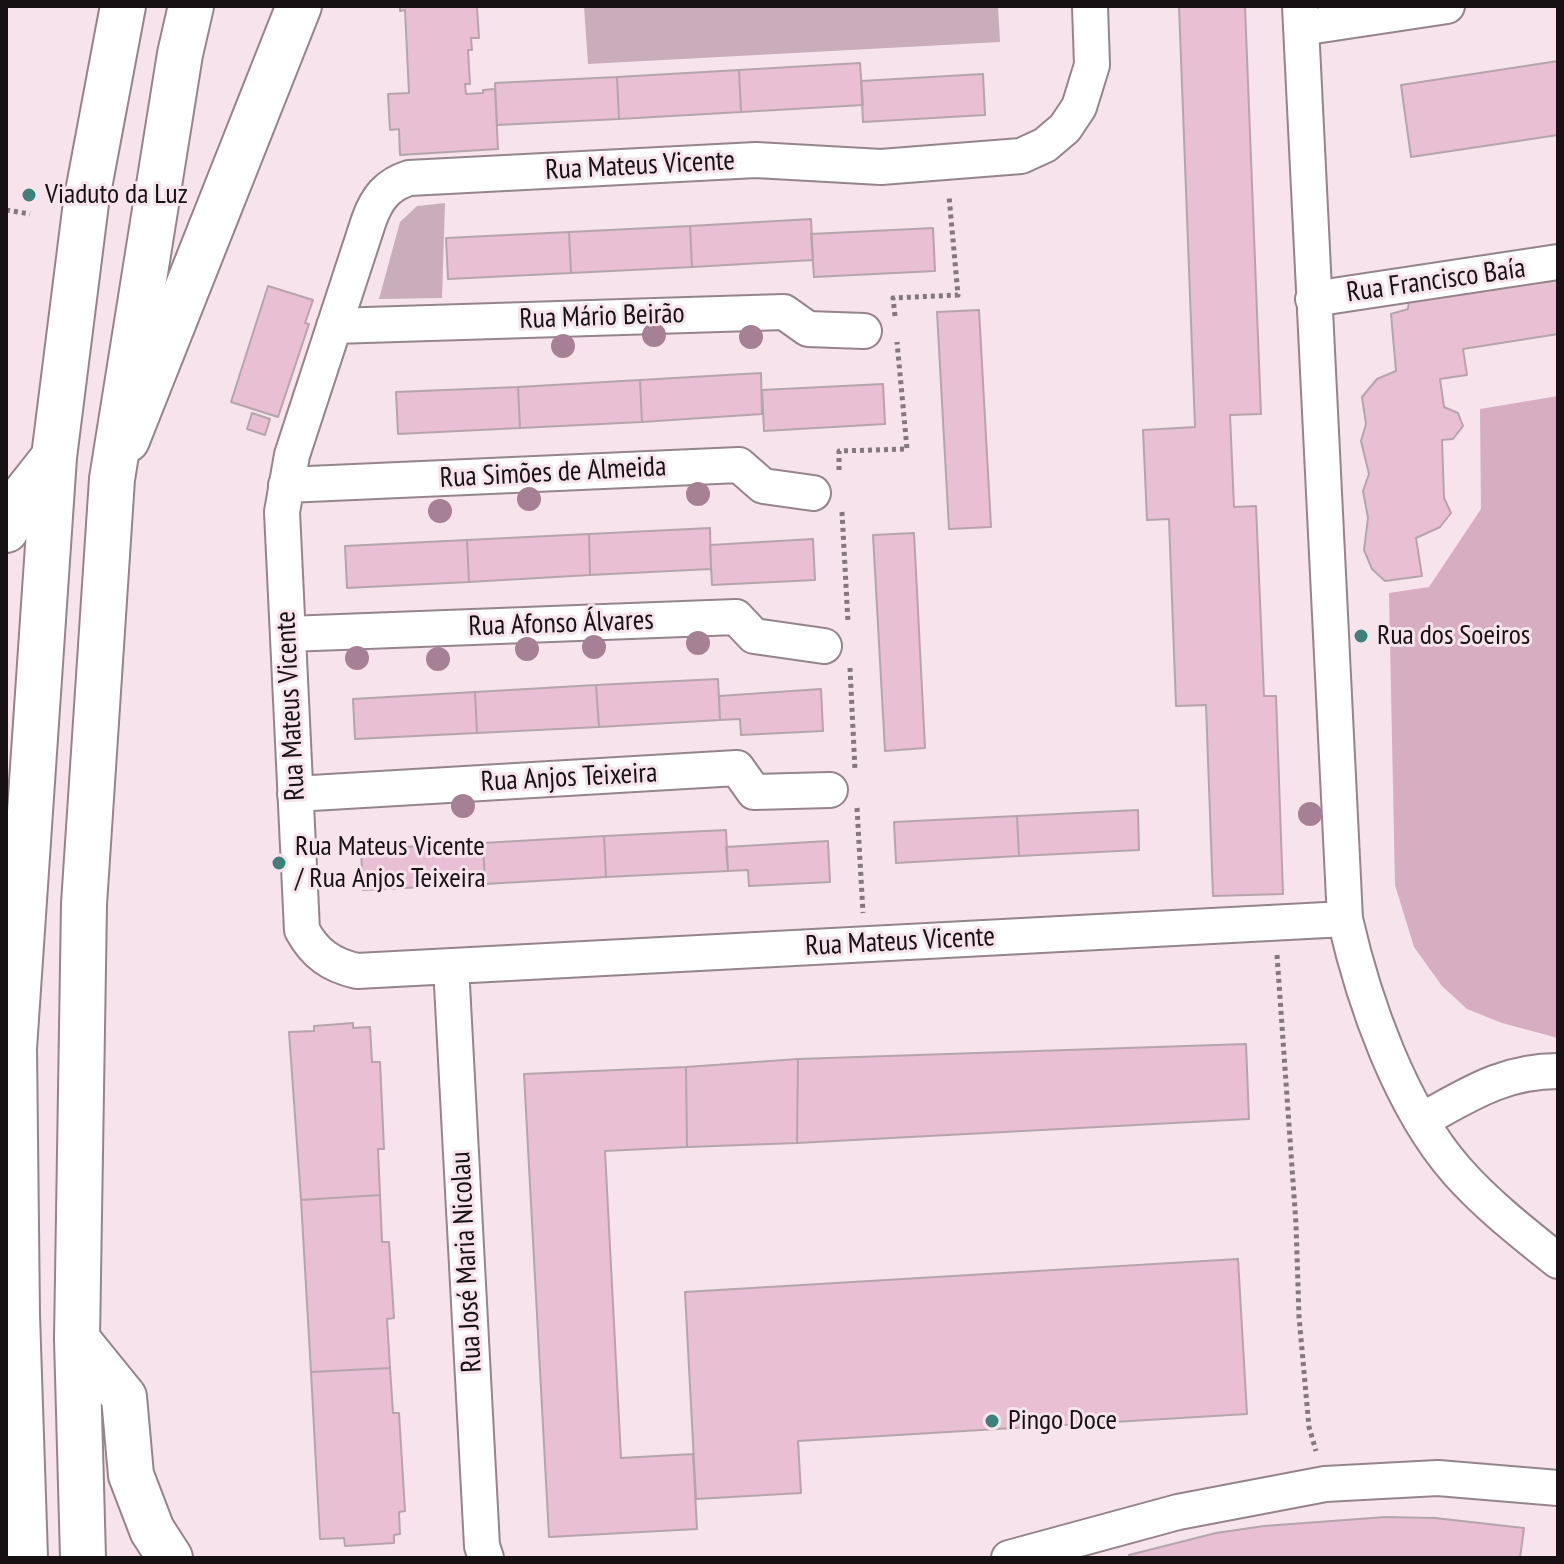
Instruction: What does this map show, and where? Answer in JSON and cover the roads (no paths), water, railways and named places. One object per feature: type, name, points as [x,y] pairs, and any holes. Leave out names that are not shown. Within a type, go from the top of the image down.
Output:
[{"type":"main road","points":[[25,1558],[12,1334],[10,1039],[54,457],[86,203],[123,6]]},
{"type":"main road","points":[[83,1558],[77,1339],[84,904],[112,479],[180,54],[191,6]]},
{"type":"main road","points":[[112,479],[299,6]]},
{"type":"main road","points":[[6,530],[9,514],[54,457]]},
{"type":"main road","points":[[77,1339],[124,1397],[131,1475],[152,1530],[170,1558]]},
{"type":"street","name":"Rua Mateus Vicente","points":[[1090,6],[1092,65],[1079,107],[1065,128],[1045,145],[1021,156],[881,167],[756,160],[409,178],[396,182],[384,191],[375,205],[292,455],[282,512],[302,930],[322,957],[338,966],[357,971],[1345,919]]},
{"type":"street","points":[[1447,6],[1300,17],[1345,919],[1356,967],[1381,1040],[1422,1120],[1456,1169],[1506,1219],[1558,1261]]},
{"type":"street","name":"Rua Francisco Baía","points":[[1313,299],[1558,262]]},
{"type":"street","name":"Rua Mário Beirão","points":[[334,326],[784,312],[808,329],[864,331]]},
{"type":"street","name":"Rua Simões de Almeida","points":[[286,485],[739,465],[763,486],[831,494]]},
{"type":"street","name":"Rua Afonso Álvares","points":[[288,634],[736,617],[754,636],[836,641]]},
{"type":"street","name":"Rua Anjos Teixeira","points":[[295,794],[737,768],[754,792],[848,788]]},
{"type":"street","name":"Rua José Maria Nicolau","points":[[451,966],[482,1546],[486,1558]]},
{"type":"street","points":[[1422,1120],[1496,1080],[1519,1074],[1558,1071]]},
{"type":"street","points":[[1009,1558],[1178,1512],[1325,1484],[1438,1478],[1558,1488]]},
{"type":"place","name":"Viaduto da Luz","points":[[29,195]]},
{"type":"place","name":"Rua dos Soeiros","points":[[1361,636]]},
{"type":"place","name":"Rua Mateus Vicente / Rua Anjos Teixeira","points":[[279,863]]},
{"type":"place","name":"Pingo Doce","points":[[992,1421]]}]
